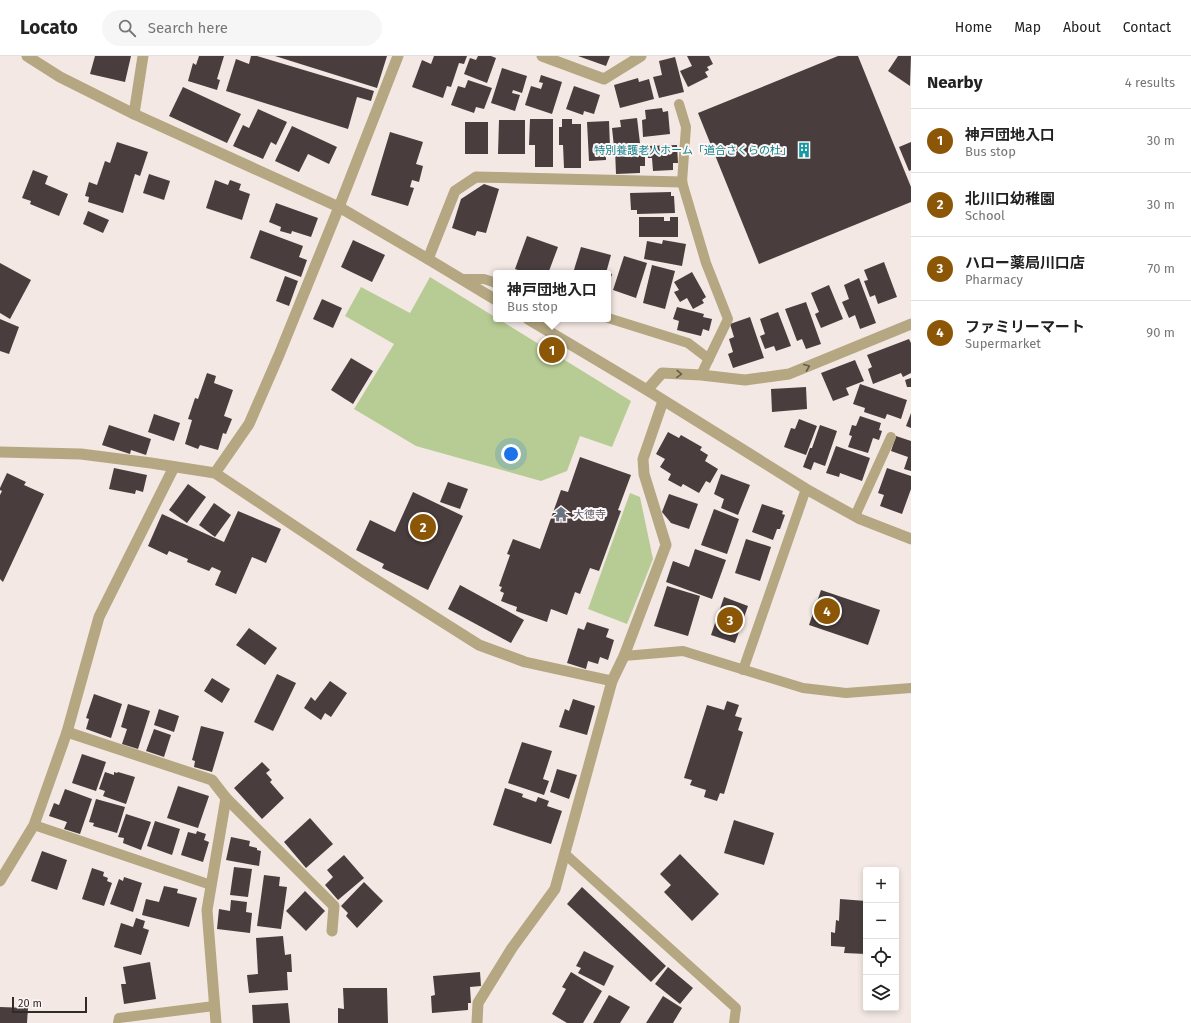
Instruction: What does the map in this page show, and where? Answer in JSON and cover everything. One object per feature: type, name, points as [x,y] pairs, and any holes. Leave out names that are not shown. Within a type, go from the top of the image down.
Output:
[{"type":"street","points":[[27,56],[60,77],[134,114],[339,208],[428,258],[493,298]]},
{"type":"street","points":[[134,114],[143,56]]},
{"type":"street","points":[[215,473],[248,424],[279,355],[339,208],[398,56]]},
{"type":"street","points":[[542,56],[604,79],[641,56]]},
{"type":"street","points":[[428,258],[454,191],[476,177],[682,182]]},
{"type":"street","points":[[533,322],[647,390],[806,489],[855,516],[911,539]]},
{"type":"street","points":[[647,390],[662,373],[700,375],[745,380],[789,374],[911,324]]},
{"type":"street","points":[[477,1023],[478,1003],[512,948],[555,889],[612,681],[624,656],[666,545],[644,474],[643,459],[664,401]]},
{"type":"street","points":[[0,452],[81,454],[215,473],[362,571],[479,645],[525,662],[612,681]]},
{"type":"street","points":[[0,881],[34,825],[67,732],[99,617],[174,467]]},
{"type":"street","points":[[67,732],[212,780],[226,798],[334,906],[332,931]]},
{"type":"street","points":[[216,1023],[207,910],[226,798]]},
{"type":"lane","points":[[679,104],[686,127],[682,182],[706,263],[728,319],[700,375]]},
{"type":"lane","points":[[461,279],[484,279],[493,282]]},
{"type":"lane","points":[[611,319],[688,343],[709,359]]},
{"type":"lane","points":[[855,516],[891,437]]},
{"type":"lane","points":[[743,670],[806,489]]},
{"type":"lane","points":[[624,656],[683,651],[802,688],[846,693],[911,688]]},
{"type":"lane","points":[[34,825],[212,885]]},
{"type":"lane","points":[[565,854],[736,1008],[734,1023]]},
{"type":"lane","points":[[118,1023],[120,1018],[214,1006]]},
{"type":"green space","points":[[430,277],[493,316],[493,322],[503,322],[631,401],[612,447],[580,436],[567,471],[541,481],[416,446],[354,409],[394,344],[345,316],[361,287],[410,313]]},
{"type":"green space","points":[[630,493],[640,497],[653,559],[627,624],[588,609]]},
{"type":"building","points":[[95,56],[131,56],[125,82],[90,74]]},
{"type":"building","points":[[199,56],[224,56],[217,79],[220,80],[217,90],[188,81],[193,63],[196,65]]},
{"type":"building","points":[[251,56],[257,56],[374,91],[371,101],[357,97],[348,129],[226,91],[236,59],[249,64]]},
{"type":"building","points":[[275,56],[387,56],[377,88]]},
{"type":"building","points":[[434,56],[467,56],[464,64],[459,63],[451,87],[447,86],[443,98],[412,87],[422,60],[431,64]]},
{"type":"building","points":[[478,56],[491,56],[496,58],[487,83],[464,74],[470,58],[476,60]]},
{"type":"building","points":[[578,56],[610,56],[606,66]]},
{"type":"building","points":[[687,56],[709,56],[713,64],[707,67],[709,70],[705,72],[708,77],[688,87],[680,71],[692,66]]},
{"type":"building","name":"特別養護老人ホーム「道合さくらの杜」","points":[[838,56],[858,56],[911,187],[911,202],[759,264],[698,113]]},
{"type":"building","points":[[898,56],[911,56],[910,86],[888,71]]},
{"type":"building","points":[[675,57],[684,92],[659,98],[653,77],[662,75],[659,61]]},
{"type":"building","points":[[502,68],[527,76],[522,93],[513,90],[512,93],[520,95],[515,111],[491,103]]},
{"type":"building","points":[[541,75],[562,82],[552,114],[525,105],[531,86],[541,89],[543,83],[539,82]]},
{"type":"building","points":[[638,78],[639,82],[649,79],[654,99],[620,108],[614,85]]},
{"type":"building","points":[[468,80],[492,88],[484,109],[476,107],[474,113],[451,105],[458,86],[465,88]]},
{"type":"building","points":[[574,86],[600,95],[594,114],[584,111],[583,115],[566,109]]},
{"type":"building","points":[[183,87],[241,114],[227,143],[169,116]]},
{"type":"building","points":[[662,108],[663,112],[668,111],[670,134],[643,137],[642,120],[646,119],[645,110]]},
{"type":"building","points":[[258,109],[287,122],[276,145],[271,142],[263,159],[233,146],[243,125],[249,128]]},
{"type":"building","points":[[637,118],[640,143],[614,147],[612,128],[621,127],[620,120]]},
{"type":"building","points":[[530,119],[553,119],[553,167],[535,167],[535,145],[529,145]]},
{"type":"building","points":[[562,119],[572,119],[572,124],[581,124],[581,168],[564,168],[563,145],[559,145],[559,127],[562,127]]},
{"type":"building","points":[[499,120],[525,120],[525,154],[498,154]]},
{"type":"building","points":[[609,121],[610,147],[606,147],[606,160],[589,161],[587,122]]},
{"type":"building","points":[[465,122],[488,122],[488,154],[465,154]]},
{"type":"building","points":[[292,126],[337,147],[329,164],[308,154],[299,172],[275,161]]},
{"type":"building","points":[[390,132],[423,142],[416,164],[423,166],[419,182],[412,180],[410,187],[414,188],[408,206],[371,195]]},
{"type":"building","points":[[117,142],[148,152],[140,176],[135,174],[123,213],[88,202],[89,197],[85,196],[89,182],[97,185],[105,161],[110,163]]},
{"type":"building","points":[[911,142],[911,170],[909,171],[899,147]]},
{"type":"building","points":[[677,145],[678,163],[673,163],[673,170],[653,171],[652,158],[648,158],[647,146]]},
{"type":"building","points":[[645,148],[645,166],[640,166],[640,173],[616,174],[615,149]]},
{"type":"building","points":[[33,170],[48,176],[45,184],[68,194],[59,216],[30,204],[31,201],[22,198]]},
{"type":"building","points":[[149,174],[170,181],[164,200],[143,193]]},
{"type":"building","points":[[215,180],[228,185],[230,180],[241,184],[239,190],[250,194],[242,220],[206,208]]},
{"type":"building","points":[[484,184],[499,189],[486,233],[477,231],[475,236],[452,228],[461,199]]},
{"type":"building","points":[[671,192],[671,196],[674,196],[675,213],[637,214],[637,210],[631,210],[630,193]]},
{"type":"building","points":[[276,203],[318,218],[311,237],[292,231],[291,234],[280,231],[281,227],[269,222]]},
{"type":"building","points":[[88,211],[109,220],[103,233],[83,224]]},
{"type":"building","points":[[639,217],[664,217],[664,221],[670,221],[670,217],[678,217],[678,237],[639,237]]},
{"type":"building","points":[[260,230],[303,246],[299,257],[307,260],[301,277],[250,258]]},
{"type":"building","points":[[527,236],[558,247],[549,270],[515,269]]},
{"type":"building","points":[[353,240],[385,255],[372,282],[341,267]]},
{"type":"building","points":[[663,240],[686,244],[682,266],[644,259],[647,241],[662,244]]},
{"type":"building","points":[[581,247],[611,255],[607,270],[574,270]]},
{"type":"building","points":[[624,256],[647,263],[636,298],[613,290]]},
{"type":"building","points":[[884,262],[897,297],[878,304],[875,295],[870,297],[864,281],[868,280],[864,270]]},
{"type":"building","points":[[0,263],[31,280],[10,319],[0,313]]},
{"type":"building","points":[[652,265],[675,271],[665,309],[643,303]]},
{"type":"building","points":[[692,272],[706,297],[702,300],[704,303],[693,309],[687,298],[680,302],[674,292],[679,290],[674,282]]},
{"type":"building","points":[[285,276],[298,281],[289,306],[276,301]]},
{"type":"building","points":[[859,278],[876,323],[860,329],[855,315],[849,318],[842,302],[849,299],[844,285]]},
{"type":"building","points":[[829,285],[843,319],[821,328],[815,314],[819,312],[811,293]]},
{"type":"building","points":[[322,299],[342,308],[333,328],[313,319]]},
{"type":"building","points":[[806,302],[821,344],[806,349],[802,339],[797,341],[785,309]]},
{"type":"building","points":[[677,307],[704,314],[703,317],[712,319],[709,331],[703,329],[701,336],[677,330],[679,321],[673,319]]},
{"type":"building","points":[[778,312],[791,346],[776,351],[774,346],[765,349],[760,336],[765,334],[760,319]]},
{"type":"building","points":[[750,317],[764,358],[733,368],[728,354],[733,352],[729,339],[734,337],[730,324]]},
{"type":"building","points":[[0,319],[19,327],[9,354],[0,351]]},
{"type":"building","points":[[909,339],[911,343],[911,373],[903,377],[901,373],[873,384],[868,369],[872,367],[867,355]]},
{"type":"building","points":[[351,358],[373,371],[353,404],[331,390]]},
{"type":"building","points":[[855,360],[864,381],[846,388],[849,395],[833,401],[821,373]]},
{"type":"building","points":[[207,373],[216,376],[214,383],[233,390],[224,416],[232,419],[226,434],[223,433],[218,450],[200,445],[198,449],[185,444],[192,420],[188,419],[195,398],[198,399]]},
{"type":"building","points":[[911,378],[911,387],[907,387],[905,380]]},
{"type":"building","points":[[860,384],[907,400],[901,419],[887,414],[885,419],[864,412],[865,408],[853,404]]},
{"type":"building","points":[[806,387],[807,409],[772,412],[771,389]]},
{"type":"building","points":[[911,413],[911,428],[906,426]]},
{"type":"building","points":[[154,414],[180,423],[174,441],[148,432]]},
{"type":"building","points":[[860,416],[881,423],[879,430],[882,431],[879,440],[873,438],[868,453],[848,447],[852,436],[849,435],[852,425],[856,426]]},
{"type":"building","points":[[799,419],[817,426],[806,455],[784,447],[791,428],[795,429]]},
{"type":"building","points":[[109,425],[151,439],[146,455],[131,450],[130,454],[102,445]]},
{"type":"building","points":[[820,425],[837,431],[825,466],[814,462],[811,470],[803,467],[810,448],[812,448]]},
{"type":"building","points":[[668,432],[679,438],[681,435],[702,447],[700,450],[708,455],[705,461],[718,469],[710,483],[706,481],[699,493],[683,484],[681,487],[668,480],[671,474],[660,467],[665,459],[656,454]]},
{"type":"building","points":[[896,436],[911,441],[911,471],[904,469],[908,457],[891,451]]},
{"type":"building","points":[[836,446],[870,458],[862,481],[840,473],[839,477],[826,473]]},
{"type":"building","points":[[580,457],[631,475],[618,510],[621,511],[599,571],[590,568],[580,594],[575,592],[567,615],[551,609],[547,622],[516,611],[517,607],[501,601],[504,593],[500,591],[502,587],[499,586],[510,555],[507,554],[513,539],[540,549],[561,490],[568,492]]},
{"type":"building","points":[[114,468],[147,475],[143,492],[136,490],[135,494],[109,489]]},
{"type":"building","points":[[887,468],[911,476],[911,489],[902,514],[880,506],[884,495],[878,493]]},
{"type":"building","points":[[7,473],[26,482],[24,485],[44,494],[3,582],[0,579],[0,495],[2,491],[0,488]]},
{"type":"building","points":[[721,474],[750,485],[738,515],[721,508],[724,499],[714,494]]},
{"type":"building","points":[[448,482],[468,489],[460,509],[440,502]]},
{"type":"building","points":[[188,484],[206,497],[187,523],[169,510]]},
{"type":"building","points":[[413,492],[463,516],[428,590],[382,568],[384,564],[356,550],[370,520],[395,532]]},
{"type":"building","points":[[669,494],[698,504],[689,529],[671,523],[662,512]]},
{"type":"building","points":[[214,503],[231,515],[215,537],[199,525]]},
{"type":"building","points":[[762,504],[783,511],[782,514],[785,515],[780,529],[777,529],[773,540],[752,532]]},
{"type":"building","points":[[714,509],[739,519],[727,554],[701,545]]},
{"type":"building","points":[[238,511],[281,529],[266,563],[252,557],[236,594],[215,585],[221,571],[212,567],[209,571],[187,562],[188,559],[169,551],[167,555],[148,546],[162,514],[224,542]]},
{"type":"building","points":[[746,539],[771,547],[760,581],[735,573]]},
{"type":"building","points":[[695,549],[726,560],[712,599],[666,582],[673,561],[689,567]]},
{"type":"building","points":[[460,585],[524,620],[511,643],[448,609]]},
{"type":"building","points":[[667,586],[700,596],[688,636],[654,626]]},
{"type":"building","points":[[821,590],[880,610],[868,645],[809,625]]},
{"type":"building","points":[[724,597],[748,606],[735,643],[711,635]]},
{"type":"building","points":[[587,622],[609,629],[606,637],[614,640],[608,660],[600,657],[598,664],[588,661],[586,669],[567,663],[578,628],[584,630]]},
{"type":"building","points":[[249,628],[277,648],[265,665],[236,645]]},
{"type":"building","points":[[277,674],[296,683],[273,731],[254,722]]},
{"type":"building","points":[[212,678],[230,689],[222,703],[204,691]]},
{"type":"building","points":[[330,681],[347,693],[331,717],[325,713],[321,720],[304,708],[311,697],[315,701]]},
{"type":"building","points":[[94,694],[122,704],[111,738],[86,729],[89,719],[86,718]]},
{"type":"building","points":[[573,699],[595,706],[587,735],[559,727],[565,709],[569,711]]},
{"type":"building","points":[[727,701],[739,705],[735,716],[742,718],[738,730],[743,732],[724,794],[720,793],[717,801],[704,797],[706,790],[690,785],[692,780],[684,778],[707,705],[724,710]]},
{"type":"building","points":[[128,704],[150,711],[138,749],[122,744],[127,729],[121,727]]},
{"type":"building","points":[[159,709],[179,716],[174,732],[154,725]]},
{"type":"building","points":[[201,726],[224,732],[212,772],[194,767],[195,761],[192,760]]},
{"type":"building","points":[[154,729],[171,735],[164,757],[146,751]]},
{"type":"building","points":[[522,742],[552,751],[543,779],[549,781],[544,795],[508,783]]},
{"type":"building","points":[[82,754],[106,762],[96,791],[72,783]]},
{"type":"building","points":[[262,762],[270,770],[266,773],[272,780],[270,782],[284,798],[262,819],[234,788]]},
{"type":"building","points":[[557,769],[577,775],[569,799],[550,792]]},
{"type":"building","points":[[105,772],[114,775],[114,772],[118,772],[135,777],[126,804],[103,796],[105,791],[99,789]]},
{"type":"building","points":[[178,786],[209,796],[198,828],[167,818]]},
{"type":"building","points":[[505,788],[523,794],[522,797],[536,802],[538,797],[549,801],[547,806],[562,811],[551,844],[493,825]]},
{"type":"building","points":[[65,789],[92,799],[80,834],[64,829],[67,822],[49,816],[54,803],[59,805]]},
{"type":"building","points":[[96,799],[125,807],[117,833],[93,826],[94,823],[89,822]]},
{"type":"building","points":[[126,814],[151,822],[141,850],[123,843],[124,838],[118,837]]},
{"type":"building","points":[[310,818],[333,844],[306,868],[284,842]]},
{"type":"building","points":[[734,820],[774,833],[764,865],[724,853]]},
{"type":"building","points":[[155,821],[180,829],[172,855],[147,846]]},
{"type":"building","points":[[197,831],[206,834],[204,840],[209,842],[203,862],[181,855],[188,832],[196,834]]},
{"type":"building","points":[[231,837],[250,841],[249,846],[257,848],[257,850],[261,851],[259,866],[226,860]]},
{"type":"building","points":[[42,851],[67,860],[57,890],[31,881]]},
{"type":"building","points":[[680,854],[719,894],[692,921],[664,892],[671,885],[660,874]]},
{"type":"building","points":[[344,855],[364,878],[338,900],[325,885],[333,877],[327,870]]},
{"type":"building","points":[[234,867],[252,869],[248,897],[230,895]]},
{"type":"building","points":[[92,868],[104,872],[103,876],[108,878],[107,881],[112,883],[104,906],[82,899]]},
{"type":"building","points":[[264,875],[280,877],[279,886],[287,887],[281,929],[257,926]]},
{"type":"building","points":[[124,877],[142,883],[133,912],[110,904],[119,879],[123,881]]},
{"type":"building","points":[[364,882],[383,901],[357,928],[346,916],[348,913],[341,906]]},
{"type":"building","points":[[164,886],[178,889],[177,893],[197,898],[189,927],[142,915],[146,899],[159,902]]},
{"type":"building","points":[[582,887],[666,966],[651,982],[567,904]]},
{"type":"building","points":[[305,891],[325,911],[306,931],[286,911]]},
{"type":"building","points":[[840,899],[863,901],[863,954],[844,953],[845,947],[831,946],[831,932],[835,933],[836,920],[839,921]]},
{"type":"building","points":[[231,900],[247,902],[246,912],[252,913],[250,933],[217,929],[219,909],[230,911]]},
{"type":"building","points":[[136,918],[145,921],[143,928],[149,930],[141,955],[114,947],[121,923],[133,927]]},
{"type":"building","points":[[283,936],[285,955],[291,954],[292,972],[287,972],[288,990],[249,993],[247,975],[258,974],[256,938]]},
{"type":"building","points":[[584,951],[614,966],[604,986],[578,973],[581,968],[576,966]]},
{"type":"building","points":[[150,962],[156,999],[124,1004],[121,984],[126,984],[123,967]]},
{"type":"building","points":[[668,967],[693,988],[680,1004],[655,984]]},
{"type":"building","points":[[480,972],[481,986],[470,987],[471,1003],[468,1003],[468,1010],[432,1013],[431,996],[435,995],[433,976]]},
{"type":"building","points":[[571,972],[602,991],[583,1023],[567,1023],[552,1014],[566,989],[562,987]]},
{"type":"building","points":[[343,988],[387,988],[388,1023],[338,1023],[338,1008],[344,1009]]},
{"type":"building","points":[[609,995],[630,1007],[620,1023],[593,1023]]},
{"type":"building","points":[[663,996],[682,1008],[673,1023],[646,1023]]},
{"type":"building","points":[[288,1003],[290,1023],[253,1023],[252,1005]]},
{"type":"building","points":[[0,1007],[28,1008],[27,1023],[0,1023]]},
{"type":"place","name":"特別養護老人ホーム「道合さくらの杜」","points":[[804,150]]},
{"type":"place","name":"神戸団地入口","points":[[552,350]]},
{"type":"place","name":"大徳寺","points":[[561,514]]},
{"type":"place","name":"北川口幼稚園","points":[[423,527]]},
{"type":"place","name":"ファミリーマート","points":[[827,611]]},
{"type":"place","name":"ハロー薬局川口店","points":[[730,620]]}]
